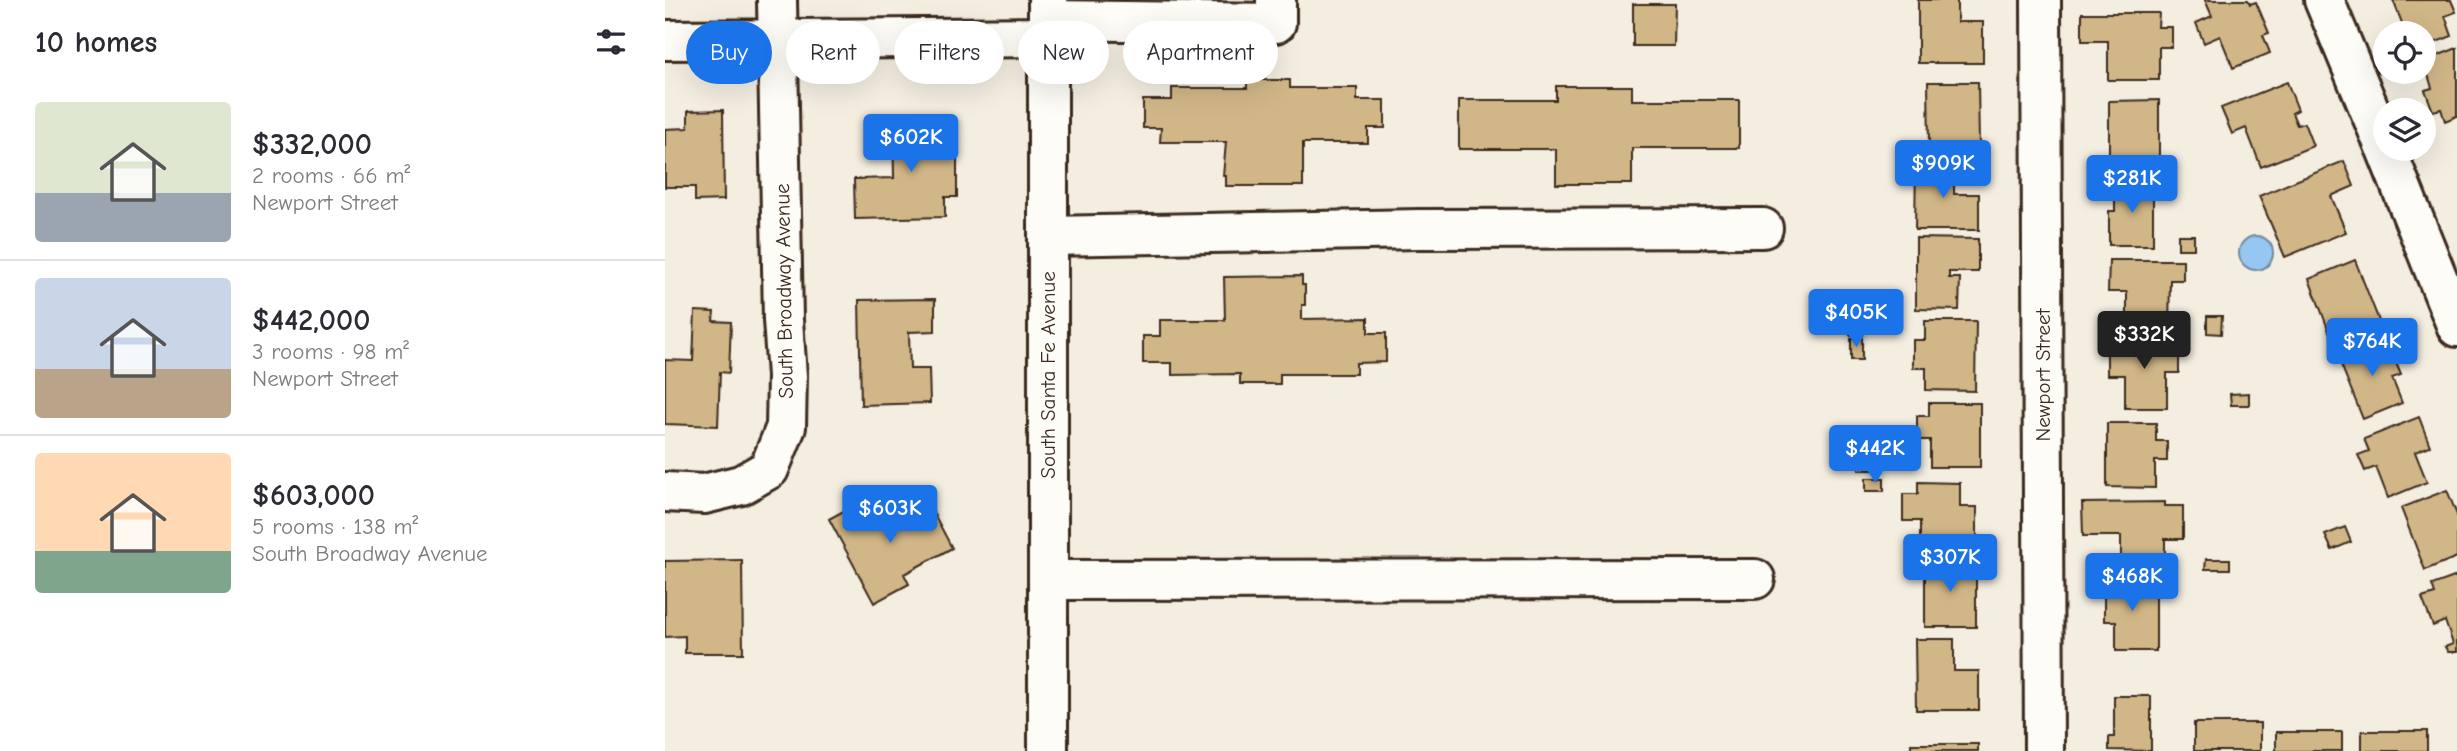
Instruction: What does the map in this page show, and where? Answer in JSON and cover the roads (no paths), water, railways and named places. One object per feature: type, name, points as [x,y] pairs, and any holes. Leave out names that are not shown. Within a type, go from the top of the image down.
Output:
[{"type":"street","name":"South Broadway Avenue","points":[[665,492],[704,494],[741,485],[769,469],[786,428],[777,0]]},
{"type":"street","points":[[665,40],[779,39],[1048,19],[1276,23],[1276,0]]},
{"type":"street","name":"Newport Street","points":[[2041,0],[2044,751]]},
{"type":"street","points":[[2324,0],[2373,117]]},
{"type":"street","name":"South Santa Fe Avenue","points":[[1048,19],[1048,751]]},
{"type":"street","points":[[2391,161],[2457,327]]},
{"type":"street","points":[[1048,236],[1419,229],[1763,228]]},
{"type":"street","points":[[1048,580],[1755,579]]},
{"type":"water","points":[[2256,236],[2268,241],[2273,253],[2268,265],[2256,270],[2244,265],[2239,253],[2244,241]]}]
